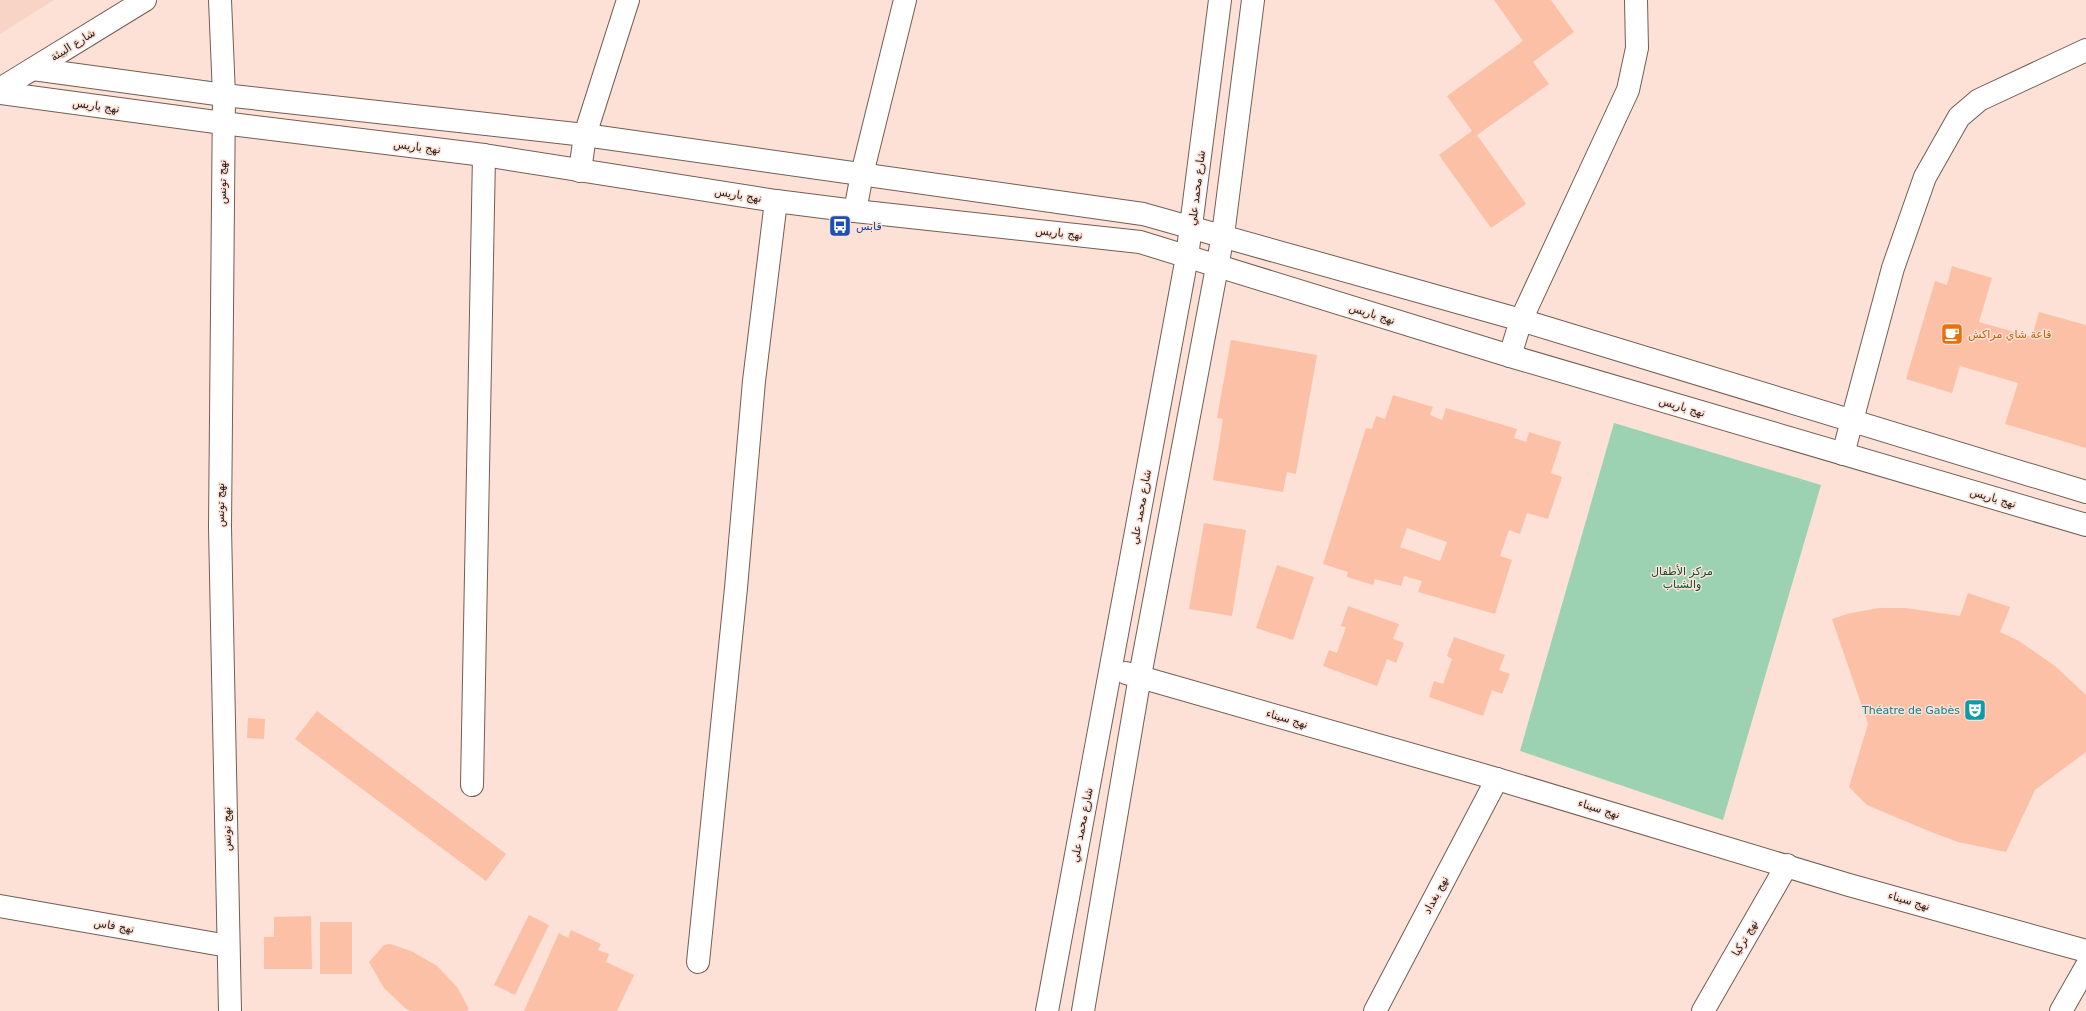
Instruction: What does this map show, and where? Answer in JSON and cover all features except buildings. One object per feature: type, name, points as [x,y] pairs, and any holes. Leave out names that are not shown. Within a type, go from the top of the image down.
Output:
[{"type":"street","name":"شارع البيئة","points":[[0,89],[146,0]]},
{"type":"street","name":"نهج تونس","points":[[220,0],[224,95],[222,123],[220,527],[230,1011]]},
{"type":"street","points":[[580,171],[585,136],[628,0]]},
{"type":"street","points":[[856,211],[862,174],[905,0]]},
{"type":"street","name":"شارع محمد علي","points":[[1047,1011],[1187,257],[1220,0]]},
{"type":"street","points":[[1083,1011],[1140,676],[1223,235],[1254,0]]},
{"type":"street","points":[[1510,356],[1521,320],[1628,90],[1637,48],[1636,0]]},
{"type":"street","points":[[1843,454],[1893,268],[1925,177],[1959,117],[1979,100],[2086,50]]},
{"type":"street","points":[[33,69],[224,95],[585,136],[1143,214],[1192,226],[1521,320],[2086,492]]},
{"type":"street","name":"نهج باريس","points":[[0,93],[222,123],[484,155],[776,201],[1140,242],[1510,356],[2086,525]]},
{"type":"street","points":[[472,785],[484,155]]},
{"type":"street","points":[[698,962],[736,588],[754,381],[776,201]]},
{"type":"street","name":"نهج سيناء","points":[[1111,668],[1497,779],[1787,865],[1849,885],[2086,951]]},
{"type":"street","name":"نهج بغداد","points":[[1375,1011],[1497,779]]},
{"type":"street","name":"نهج تركيا","points":[[1703,1011],[1787,865]]},
{"type":"street","name":"نهج فاس","points":[[0,906],[228,946]]},
{"type":"street","points":[[2061,1011],[2086,967]]},
{"type":"shaded area","points":[[0,0],[54,0],[0,34]]},
{"type":"green space","name":"مركز الأطفال والشباب","points":[[1614,423],[1821,485],[1723,820],[1520,751]]},
{"type":"place","name":"قابس","points":[[840,226]]},
{"type":"place","name":"قاعة شاي مراكش","points":[[1952,334]]},
{"type":"place","name":"Théatre de Gabès","points":[[1975,710]]}]
